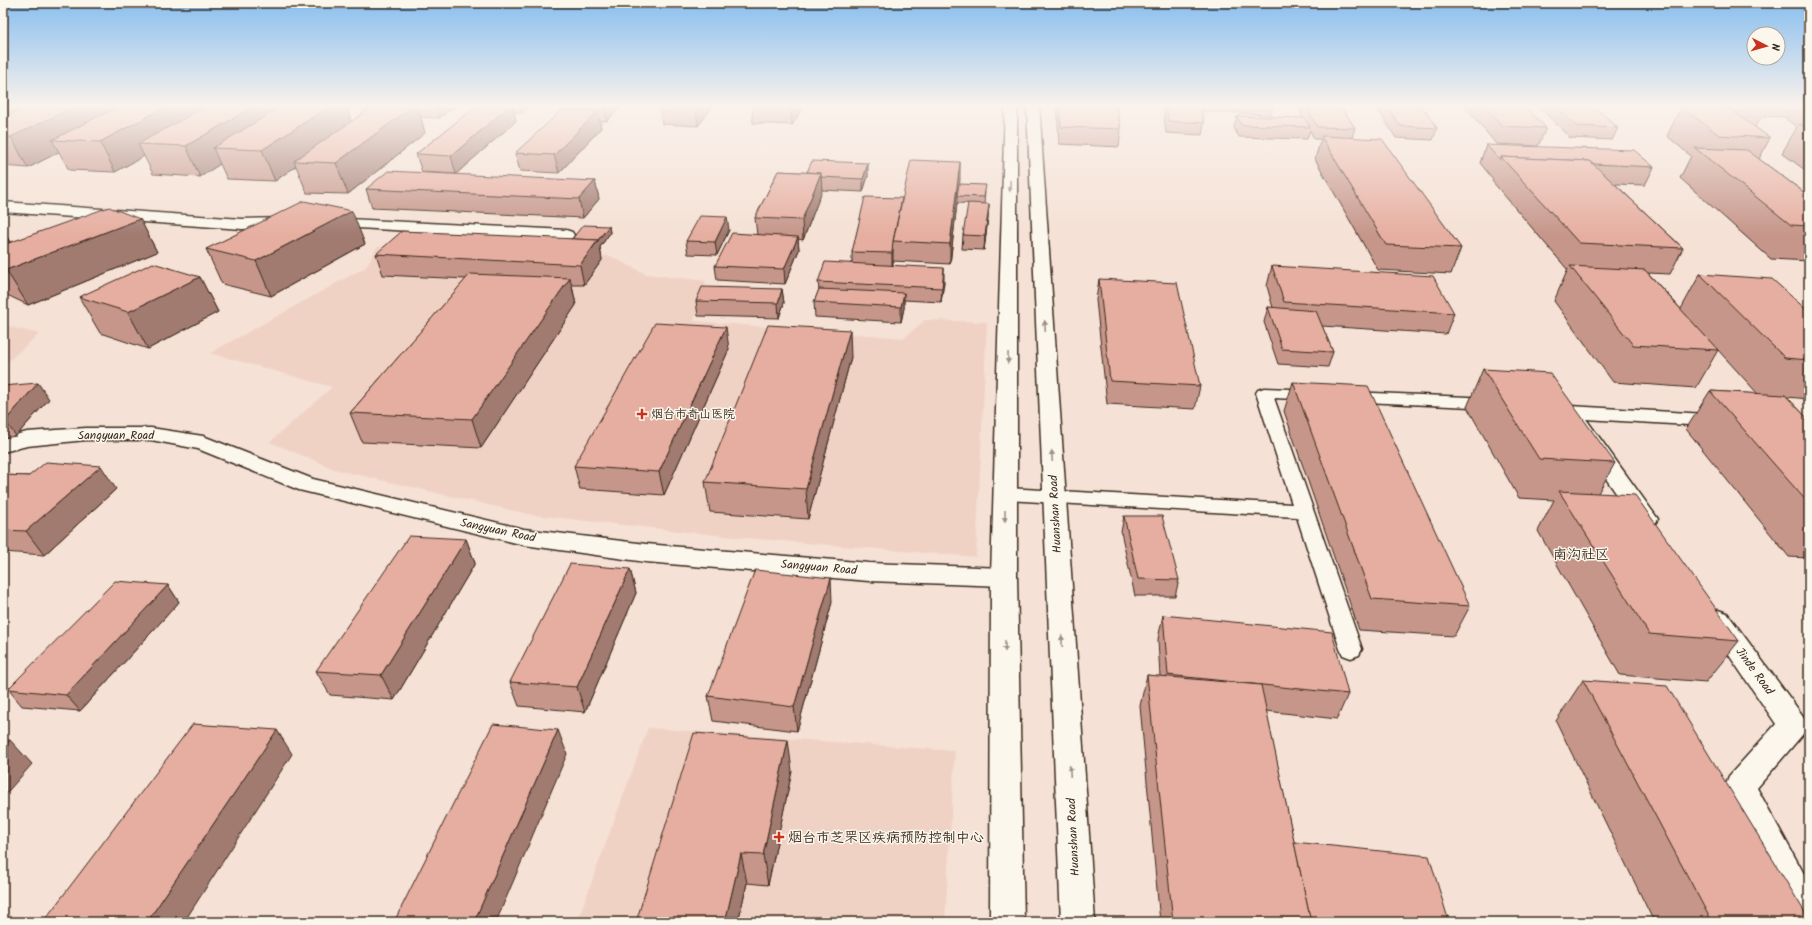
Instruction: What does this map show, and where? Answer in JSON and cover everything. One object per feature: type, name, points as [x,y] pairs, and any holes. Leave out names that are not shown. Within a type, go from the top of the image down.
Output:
[{"type":"main road","points":[[1007,922],[1004,577],[1010,148]]},
{"type":"main road","name":"Huanshan Road","points":[[1036,148],[1078,922]]},
{"type":"main road","points":[[3,207],[242,224],[308,223],[566,235]]},
{"type":"main road","points":[[1658,536],[1564,410],[1742,422]]},
{"type":"main road","name":"Sangyuan Road","points":[[3,445],[28,439],[86,434],[151,434],[203,443],[307,486],[524,537],[654,554],[869,572],[1004,577]]},
{"type":"main road","name":"Jinde Road","points":[[1705,601],[1793,725],[1740,786],[1809,916]]},
{"type":"lane","points":[[1351,650],[1264,393],[1511,404]]},
{"type":"lane","points":[[1006,494],[1304,511]]},
{"type":"shaded area","name":"烟台市奇山医院","points":[[377,247],[610,256],[646,274],[706,281],[694,321],[904,338],[925,320],[987,322],[976,557],[734,537],[532,515],[337,470],[270,442],[332,387],[210,353],[366,267]]},
{"type":"shaded area","points":[[3,325],[39,334],[3,366]]},
{"type":"shaded area","name":"烟台市芝罘区疾病预防控制中心","points":[[648,728],[955,751],[945,922],[577,922]]},
{"type":"building","points":[[217,148],[265,148],[262,150]]},
{"type":"building","points":[[313,148],[356,148],[336,163],[294,161]]},
{"type":"building","points":[[423,148],[460,148],[451,156],[416,154]]},
{"type":"building","points":[[520,148],[561,148],[554,155],[515,153]]},
{"type":"building","points":[[1328,148],[1389,148],[1461,248],[1386,245]]},
{"type":"building","points":[[1489,148],[1634,150],[1654,167],[1594,164],[1590,161],[1501,157],[1500,160]]},
{"type":"building","points":[[1695,148],[1747,150],[1809,196],[1809,226],[1791,225]]},
{"type":"building","points":[[1501,157],[1590,161],[1683,248],[1579,243]]},
{"type":"building","points":[[911,160],[960,162],[950,244],[893,241]]},
{"type":"building","points":[[812,161],[868,163],[863,179],[821,177],[821,173],[807,172]]},
{"type":"building","points":[[388,171],[595,181],[579,199],[366,189]]},
{"type":"building","points":[[778,171],[821,173],[802,220],[755,218]]},
{"type":"building","points":[[959,184],[986,185],[984,197],[957,196]]},
{"type":"building","points":[[865,197],[902,198],[892,253],[852,252]]},
{"type":"building","points":[[304,201],[352,211],[256,261],[206,249]]},
{"type":"building","points":[[968,203],[989,204],[985,236],[963,235]]},
{"type":"building","points":[[109,207],[140,219],[6,270],[3,268],[3,245]]},
{"type":"building","points":[[700,216],[727,217],[715,242],[686,241]]},
{"type":"building","points":[[583,225],[609,226],[598,240],[572,239]]},
{"type":"building","points":[[402,231],[598,240],[580,265],[376,254]]},
{"type":"building","points":[[732,233],[798,237],[784,269],[715,266]]},
{"type":"building","points":[[825,262],[944,268],[942,288],[818,282]]},
{"type":"building","points":[[153,263],[200,277],[128,312],[79,297]]},
{"type":"building","points":[[1272,266],[1433,276],[1454,313],[1284,302]]},
{"type":"building","points":[[1570,266],[1645,270],[1718,350],[1633,345]]},
{"type":"building","points":[[470,274],[570,278],[472,419],[350,413]]},
{"type":"building","points":[[1700,274],[1772,279],[1809,312],[1809,360],[1785,358]]},
{"type":"building","points":[[1099,279],[1177,283],[1200,386],[1110,381]]},
{"type":"building","points":[[702,287],[782,289],[778,303],[696,301]]},
{"type":"building","points":[[819,289],[904,293],[901,307],[814,302]]},
{"type":"building","points":[[1268,307],[1316,311],[1333,352],[1282,349]]},
{"type":"building","points":[[655,323],[726,327],[659,472],[574,466]]},
{"type":"building","points":[[768,325],[850,330],[806,489],[705,482]]},
{"type":"building","points":[[1483,369],[1550,373],[1615,463],[1539,459]]},
{"type":"building","points":[[1293,382],[1368,386],[1470,606],[1372,599]]},
{"type":"building","points":[[38,383],[5,421],[3,421],[3,386]]},
{"type":"building","points":[[1710,391],[1785,395],[1809,420],[1809,504]]},
{"type":"building","points":[[46,462],[101,466],[26,531],[3,530],[3,475],[29,476]]},
{"type":"building","points":[[1559,491],[1635,495],[1739,641],[1649,634]]},
{"type":"building","points":[[1124,516],[1162,516],[1179,580],[1138,579]]},
{"type":"building","points":[[409,536],[466,539],[381,675],[316,671]]},
{"type":"building","points":[[570,564],[630,569],[577,687],[510,682]]},
{"type":"building","points":[[755,570],[831,578],[794,707],[708,696]]},
{"type":"building","points":[[115,581],[168,585],[66,695],[8,689]]},
{"type":"building","points":[[1163,615],[1332,632],[1348,694],[1168,675]]},
{"type":"building","points":[[1147,675],[1261,685],[1311,922],[1173,922]]},
{"type":"building","points":[[1583,680],[1667,686],[1809,919],[1809,922],[1712,922]]},
{"type":"building","points":[[193,724],[277,730],[147,922],[43,922]]},
{"type":"building","points":[[493,724],[558,730],[474,922],[394,922]]},
{"type":"building","points":[[694,733],[788,740],[763,855],[741,854],[725,922],[636,922]]},
{"type":"building","points":[[3,740],[10,740],[3,748]]},
{"type":"building","points":[[1294,842],[1429,856],[1449,922],[1311,922]]},
{"type":"place","name":"烟台市奇山医院","points":[[642,414]]},
{"type":"place","name":"烟台市芝罘区疾病预防控制中心","points":[[779,837]]},
{"type":"district","name":"南沟社区","points":[[1581,554]]}]
